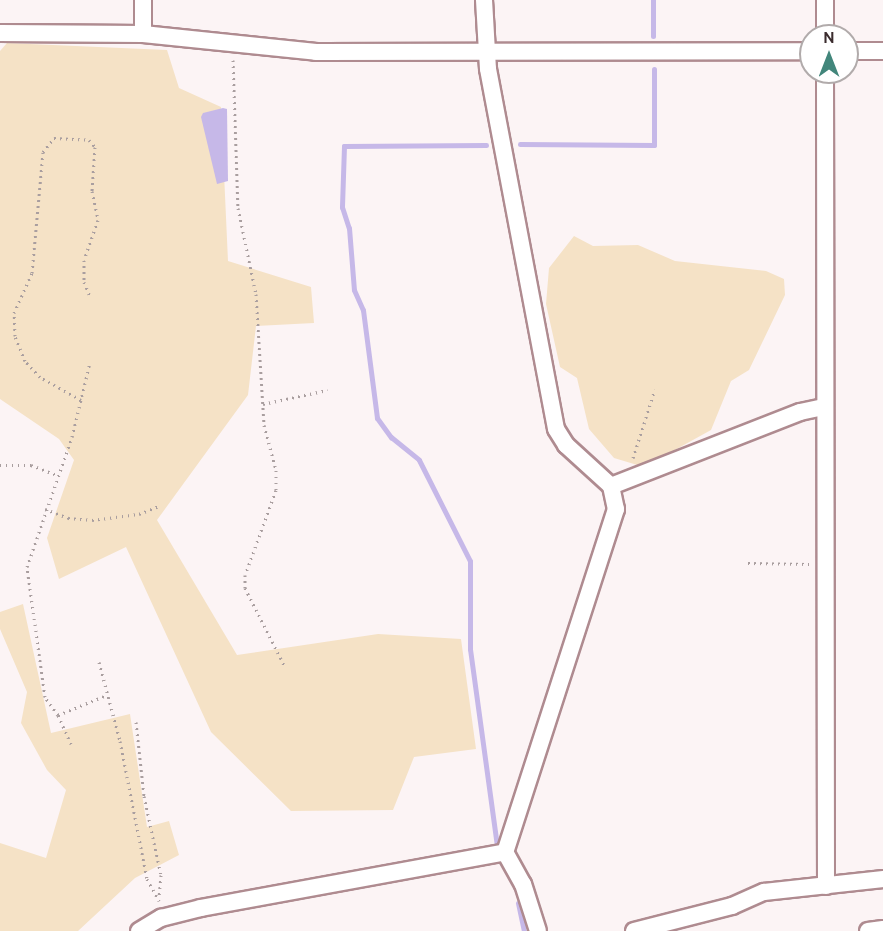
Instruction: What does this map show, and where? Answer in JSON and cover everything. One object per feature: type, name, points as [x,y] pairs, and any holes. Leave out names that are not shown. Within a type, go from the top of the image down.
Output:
[{"type":"street","points":[[143,0],[143,34]]},
{"type":"street","points":[[484,0],[486,51],[556,429],[566,446],[619,482]]},
{"type":"street","points":[[825,0],[825,24]]},
{"type":"street","points":[[0,33],[143,34],[316,52],[799,51]]},
{"type":"street","points":[[859,51],[883,51]]},
{"type":"street","points":[[825,84],[823,407],[827,564],[826,886]]},
{"type":"street","points":[[619,482],[800,412],[823,407]]},
{"type":"street","points":[[538,931],[523,884],[505,852],[615,523],[619,482]]},
{"type":"street","points":[[139,931],[161,918],[505,852]]},
{"type":"street","points":[[634,931],[732,906],[764,892],[883,879]]},
{"type":"street","points":[[868,931],[883,929]]},
{"type":"path","points":[[232,44],[238,208],[256,294],[264,425],[276,470],[276,490],[244,575],[244,588],[285,667]]},
{"type":"path","points":[[81,400],[40,377],[25,361],[15,336],[14,313],[32,273],[43,152],[54,138],[89,140],[95,147],[92,191],[98,220],[84,260],[84,282],[90,296]]},
{"type":"path","points":[[71,744],[58,715],[45,697],[28,580],[30,554],[81,400],[90,362]]},
{"type":"path","points":[[619,482],[656,388]]},
{"type":"path","points":[[263,404],[327,390]]},
{"type":"path","points":[[0,465],[31,465],[57,475]]},
{"type":"path","points":[[45,509],[68,518],[92,520],[139,514],[159,506]]},
{"type":"path","points":[[748,563],[827,564]]},
{"type":"path","points":[[99,663],[147,879],[159,900]]},
{"type":"path","points":[[58,715],[107,695]]},
{"type":"path","points":[[136,722],[144,796],[161,875],[159,900],[161,918]]},
{"type":"shaded area","points":[[7,43],[167,50],[179,88],[221,107],[228,261],[311,287],[314,323],[256,326],[248,395],[157,520],[237,655],[378,634],[461,639],[476,749],[414,757],[393,810],[291,811],[211,732],[126,547],[59,579],[47,538],[74,460],[59,439],[0,399],[0,51]]},
{"type":"shaded area","points":[[227,109],[228,181],[217,184],[201,117],[203,113]]},
{"type":"shaded area","points":[[574,236],[593,246],[638,245],[675,261],[766,271],[784,279],[785,295],[749,370],[731,381],[711,430],[644,467],[614,458],[589,429],[577,378],[560,367],[546,304],[549,268]]},
{"type":"shaded area","points":[[23,604],[51,733],[130,714],[147,827],[169,821],[179,855],[135,878],[78,931],[0,931],[0,843],[46,858],[66,790],[47,770],[21,723],[27,692],[0,629],[0,612]]},
{"type":"waterway","points":[[653,0],[653,36]]},
{"type":"waterway","points":[[520,144],[654,145],[654,69]]},
{"type":"waterway","points":[[486,145],[344,146],[342,207],[349,228],[354,290],[363,310],[377,418],[391,437],[419,460],[470,561],[470,649],[497,845]]},
{"type":"waterway","points":[[518,903],[524,931]]}]
